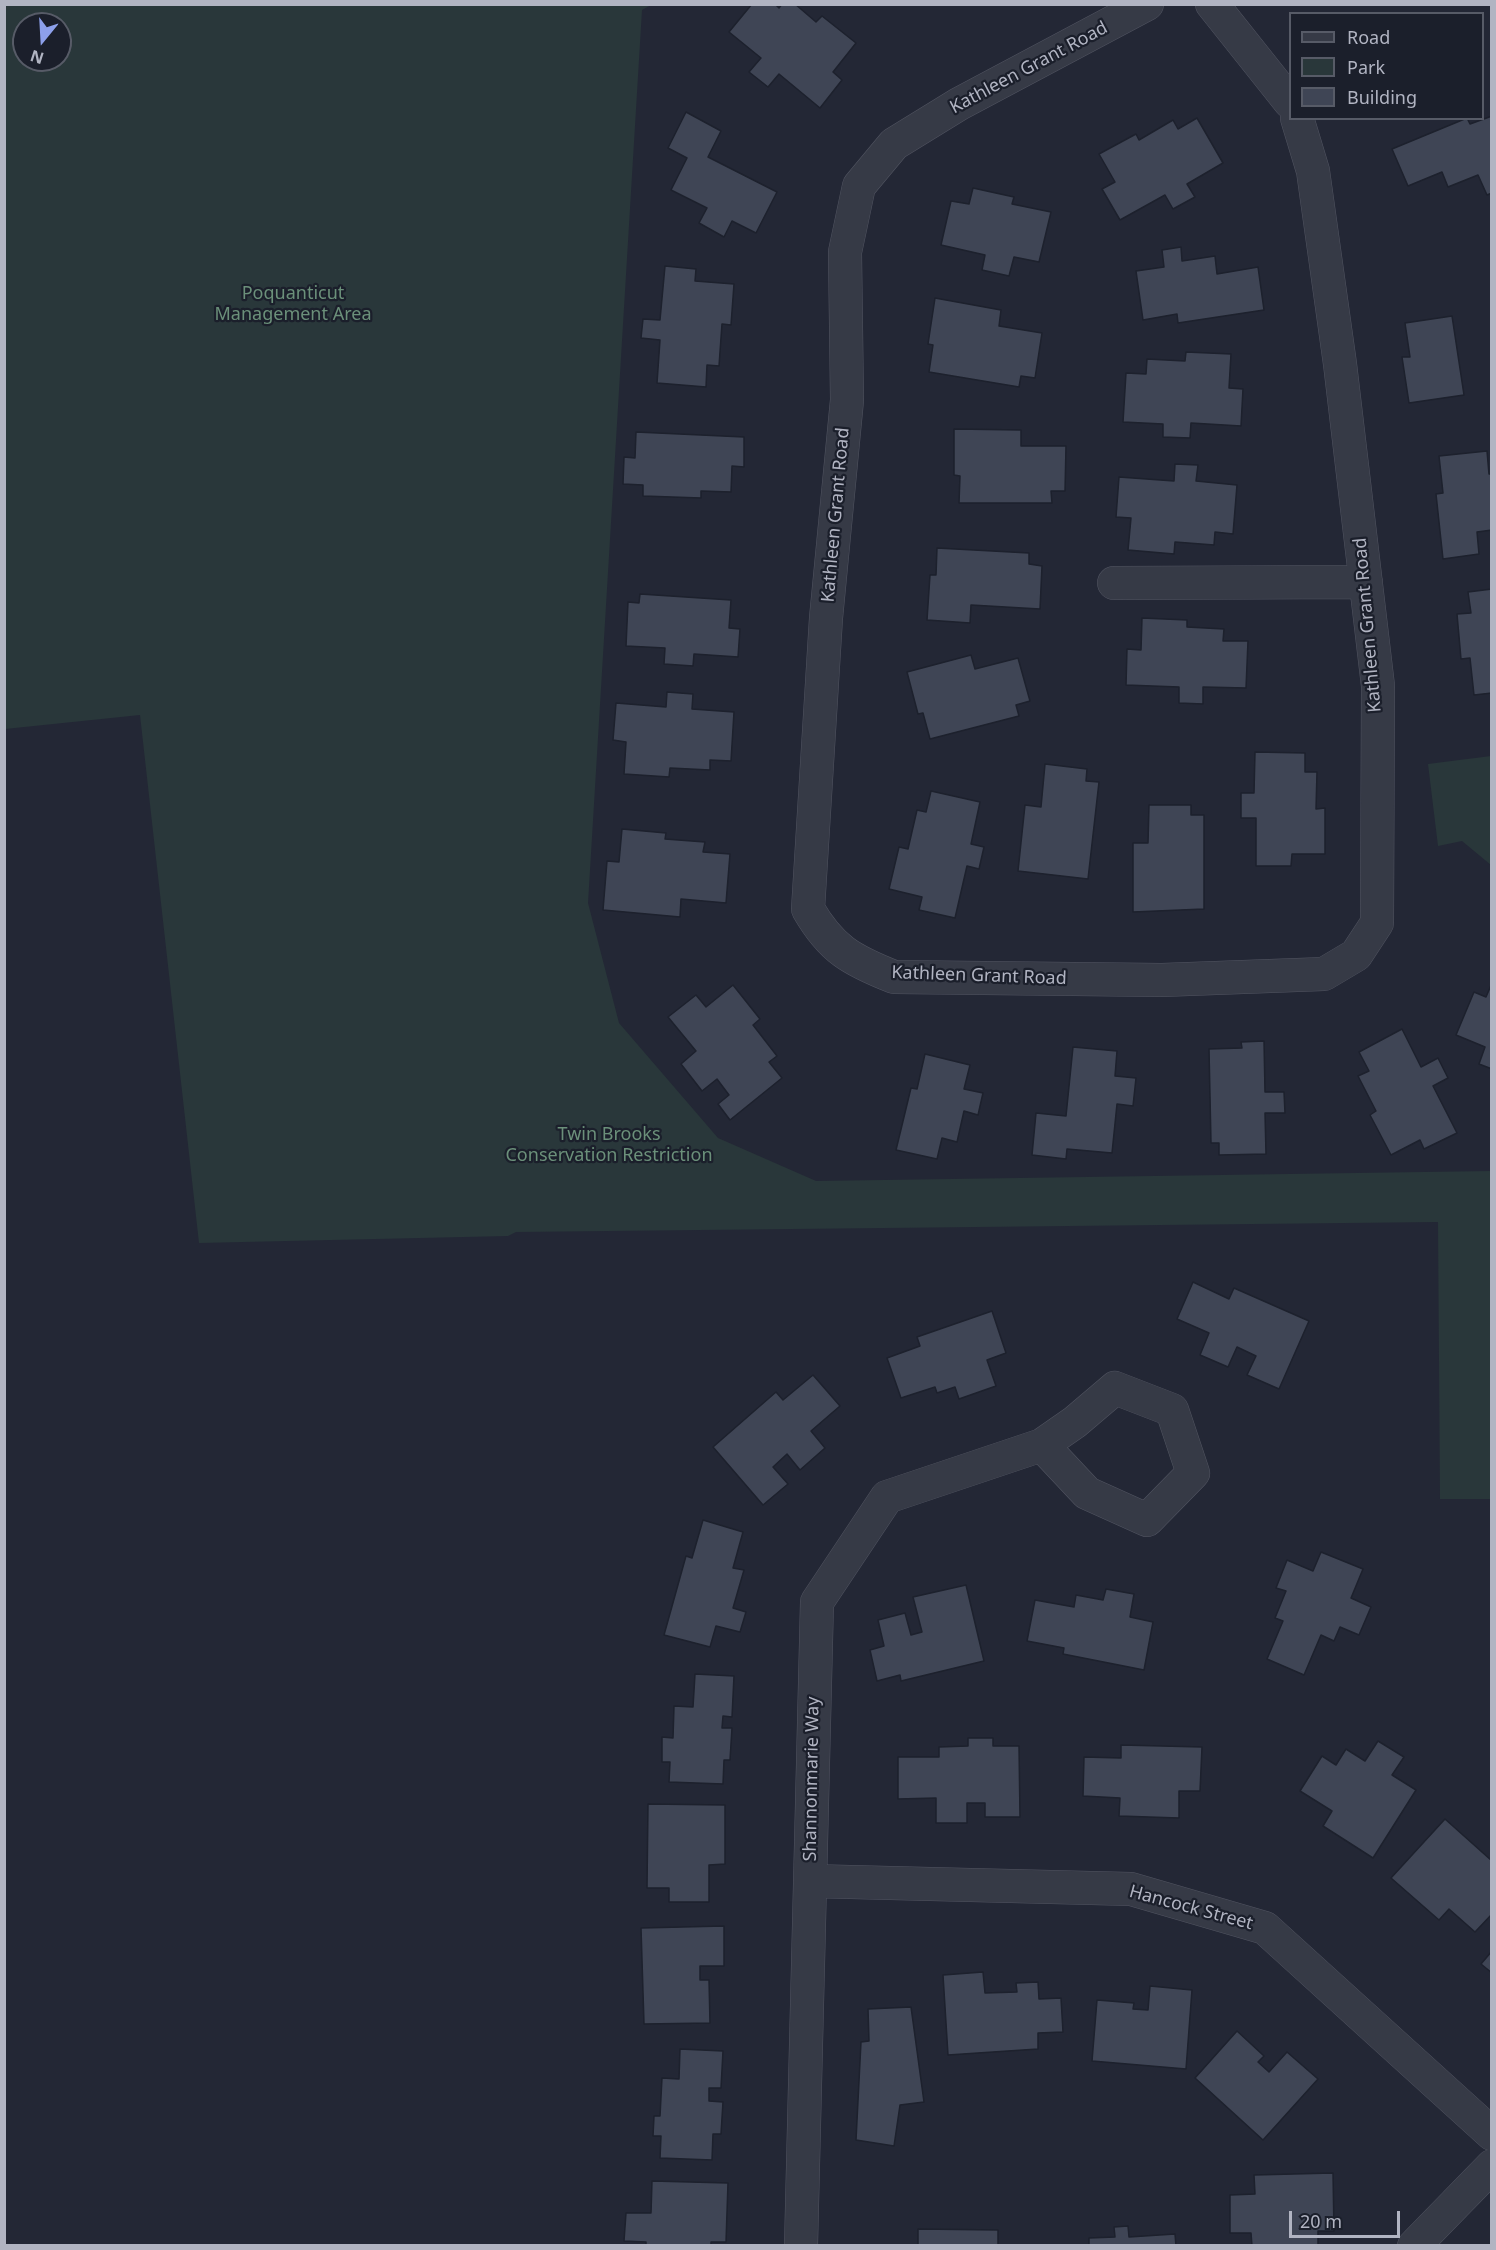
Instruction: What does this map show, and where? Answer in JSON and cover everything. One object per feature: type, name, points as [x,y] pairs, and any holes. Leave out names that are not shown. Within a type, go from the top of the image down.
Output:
[{"type":"street","name":"Kathleen Grant Road","points":[[1147,4],[959,104],[894,144],[859,186],[845,252],[847,400],[826,618],[808,909],[823,936],[858,963],[894,977],[1162,980],[1324,974],[1356,955],[1377,923],[1378,686],[1340,364],[1313,171],[1298,120]]},
{"type":"street","points":[[1212,4],[1255,55],[1289,101]]},
{"type":"street","points":[[1114,583],[1366,582]]},
{"type":"street","name":"Shannonmarie Way","points":[[801,2246],[817,1602],[887,1497],[1042,1445],[1115,1388],[1172,1410],[1193,1473],[1147,1520],[1087,1493],[1042,1445]]},
{"type":"street","name":"Hancock Street","points":[[810,1881],[1131,1889],[1265,1928],[1491,2134]]},
{"type":"street","points":[[1414,2246],[1491,2166]]},
{"type":"green space","name":"Poquanticut Management Area","points":[[4,5],[651,5],[642,10],[588,903],[619,1023],[718,1138],[816,1181],[1491,1171],[1491,1499],[1440,1499],[1438,1222],[516,1232],[508,1236],[199,1243],[140,715],[5,729]]},
{"type":"green space","points":[[1492,756],[1491,865],[1462,841],[1438,846],[1428,764]]},
{"type":"building","points":[[752,4],[775,4],[779,8],[782,4],[795,4],[816,22],[822,16],[856,43],[833,72],[842,80],[820,108],[779,74],[768,87],[749,72],[761,58],[729,32]]},
{"type":"building","points":[[686,112],[721,131],[708,157],[777,192],[756,233],[732,221],[724,237],[699,223],[707,208],[671,190],[687,158],[668,148]]},
{"type":"building","points":[[1492,116],[1492,193],[1487,195],[1478,175],[1448,187],[1442,172],[1408,186],[1392,149],[1462,120],[1468,120],[1470,124]]},
{"type":"building","points":[[1197,118],[1223,163],[1187,184],[1195,197],[1173,209],[1165,195],[1120,220],[1102,189],[1115,182],[1099,154],[1136,134],[1139,140],[1173,120],[1178,129]]},
{"type":"building","points":[[973,188],[1014,197],[1012,204],[1051,212],[1039,262],[1014,257],[1009,276],[982,270],[985,255],[941,245],[951,201],[969,204]]},
{"type":"building","points":[[1181,247],[1182,261],[1215,256],[1217,274],[1258,267],[1264,310],[1178,323],[1177,314],[1143,320],[1136,271],[1164,267],[1162,250]]},
{"type":"building","points":[[665,266],[696,269],[695,281],[734,284],[731,325],[722,324],[719,366],[707,365],[706,387],[657,383],[660,340],[641,338],[643,319],[660,320]]},
{"type":"building","points":[[935,298],[1001,310],[999,326],[1042,333],[1035,378],[1021,376],[1019,387],[929,372],[933,345],[928,344]]},
{"type":"building","points":[[1452,316],[1464,395],[1409,403],[1402,357],[1410,357],[1405,323]]},
{"type":"building","points":[[1186,352],[1231,354],[1229,388],[1243,389],[1241,426],[1191,423],[1190,438],[1163,437],[1163,424],[1123,422],[1126,373],[1146,374],[1147,359],[1185,361]]},
{"type":"building","points":[[954,429],[1021,430],[1021,446],[1066,446],[1065,491],[1051,491],[1052,503],[959,503],[960,476],[954,475]]},
{"type":"building","points":[[636,432],[744,437],[744,467],[732,466],[731,492],[701,491],[701,498],[643,496],[643,485],[623,484],[624,457],[635,458]]},
{"type":"building","points":[[1487,451],[1489,474],[1492,474],[1492,530],[1477,532],[1479,554],[1443,559],[1436,494],[1443,493],[1439,456]]},
{"type":"building","points":[[1175,464],[1198,465],[1196,481],[1237,485],[1233,534],[1215,532],[1214,545],[1175,542],[1174,554],[1128,550],[1131,518],[1116,517],[1119,477],[1174,481]]},
{"type":"building","points":[[937,548],[1029,553],[1029,564],[1042,566],[1040,609],[971,605],[970,623],[927,620],[930,575],[936,575]]},
{"type":"building","points":[[1492,589],[1492,693],[1474,695],[1470,658],[1461,659],[1457,614],[1471,613],[1468,592]]},
{"type":"building","points":[[640,594],[731,600],[729,628],[740,629],[738,657],[694,654],[693,666],[664,664],[665,648],[626,646],[628,602],[639,603]]},
{"type":"building","points":[[1142,618],[1187,620],[1187,627],[1224,629],[1223,641],[1248,641],[1246,688],[1203,687],[1203,704],[1179,703],[1179,687],[1126,685],[1127,649],[1141,650]]},
{"type":"building","points":[[971,655],[975,669],[1018,658],[1030,701],[1016,705],[1019,716],[930,739],[923,713],[918,714],[907,672]]},
{"type":"building","points":[[667,692],[693,694],[692,709],[734,712],[731,761],[710,760],[710,770],[670,768],[669,777],[624,774],[626,742],[613,740],[616,703],[666,707]]},
{"type":"building","points":[[1255,752],[1305,753],[1305,772],[1317,772],[1316,809],[1325,808],[1325,854],[1292,854],[1291,866],[1256,866],[1256,818],[1241,818],[1241,793],[1254,793]]},
{"type":"building","points":[[1045,764],[1087,769],[1086,781],[1099,782],[1088,879],[1018,871],[1025,805],[1041,807]]},
{"type":"building","points":[[931,791],[980,802],[971,844],[984,847],[979,869],[967,866],[955,918],[919,910],[922,897],[889,889],[899,847],[908,849],[917,810],[926,812]]},
{"type":"building","points":[[1149,805],[1191,805],[1191,815],[1204,815],[1204,909],[1133,912],[1133,843],[1148,843]]},
{"type":"building","points":[[622,829],[666,833],[665,839],[705,842],[703,852],[730,854],[726,903],[681,899],[680,917],[603,910],[607,861],[619,862]]},
{"type":"building","points":[[1492,983],[1492,1069],[1479,1064],[1485,1047],[1456,1035],[1474,992],[1486,997]]},
{"type":"building","points":[[733,985],[760,1019],[753,1025],[777,1056],[769,1062],[782,1078],[730,1120],[718,1104],[729,1095],[717,1079],[702,1091],[681,1064],[696,1051],[668,1017],[696,995],[706,1007]]},
{"type":"building","points":[[1402,1029],[1421,1067],[1438,1058],[1448,1078],[1433,1086],[1457,1133],[1424,1149],[1420,1140],[1391,1155],[1370,1115],[1376,1111],[1358,1076],[1369,1071],[1359,1052]]},
{"type":"building","points":[[1264,1041],[1265,1092],[1284,1092],[1285,1113],[1265,1113],[1266,1154],[1219,1155],[1219,1143],[1211,1143],[1209,1049],[1242,1048],[1241,1042]]},
{"type":"building","points":[[1073,1047],[1117,1051],[1115,1076],[1136,1078],[1133,1106],[1117,1104],[1112,1153],[1067,1149],[1066,1159],[1032,1155],[1036,1113],[1066,1116]]},
{"type":"building","points":[[925,1054],[970,1065],[964,1089],[983,1093],[978,1115],[964,1111],[957,1142],[942,1138],[937,1159],[896,1150],[911,1088],[917,1089]]},
{"type":"building","points":[[1193,1282],[1229,1299],[1234,1288],[1309,1321],[1279,1389],[1247,1375],[1256,1356],[1237,1347],[1228,1367],[1200,1355],[1209,1333],[1177,1319]]},
{"type":"building","points":[[992,1311],[1006,1353],[987,1360],[996,1386],[959,1399],[955,1387],[937,1393],[935,1387],[901,1398],[887,1358],[920,1346],[917,1337]]},
{"type":"building","points":[[813,1375],[840,1406],[811,1431],[825,1448],[800,1470],[787,1454],[773,1467],[788,1484],[763,1505],[713,1447],[776,1392],[783,1400]]},
{"type":"building","points":[[703,1520],[743,1532],[733,1568],[744,1570],[733,1608],[746,1612],[740,1632],[716,1626],[710,1647],[664,1635],[686,1556],[692,1558]]},
{"type":"building","points":[[1321,1552],[1363,1569],[1351,1598],[1371,1607],[1359,1635],[1340,1627],[1334,1641],[1321,1635],[1304,1675],[1267,1659],[1283,1621],[1275,1618],[1286,1591],[1276,1588],[1287,1560],[1313,1571]]},
{"type":"building","points":[[966,1585],[984,1661],[901,1681],[900,1675],[877,1681],[870,1650],[884,1646],[878,1620],[905,1613],[911,1635],[922,1632],[913,1597]]},
{"type":"building","points":[[1106,1589],[1134,1594],[1130,1617],[1153,1622],[1144,1670],[1063,1654],[1064,1648],[1027,1641],[1035,1600],[1074,1607],[1076,1595],[1103,1600]]},
{"type":"building","points":[[695,1674],[734,1676],[732,1717],[723,1716],[722,1728],[732,1728],[730,1760],[724,1760],[723,1784],[669,1782],[670,1762],[662,1762],[662,1737],[673,1738],[674,1706],[693,1707]]},
{"type":"building","points":[[968,1738],[993,1738],[993,1746],[1019,1746],[1020,1817],[985,1817],[985,1803],[967,1803],[967,1823],[936,1823],[936,1798],[898,1799],[898,1757],[939,1757],[939,1747],[968,1746]]},
{"type":"building","points":[[1378,1741],[1404,1757],[1392,1775],[1416,1790],[1373,1858],[1323,1826],[1332,1811],[1300,1791],[1322,1756],[1336,1765],[1346,1749],[1365,1761]]},
{"type":"building","points":[[1121,1745],[1202,1747],[1200,1791],[1179,1791],[1179,1818],[1119,1816],[1120,1798],[1083,1796],[1084,1757],[1121,1758]]},
{"type":"building","points":[[648,1804],[725,1805],[725,1864],[709,1865],[709,1902],[669,1902],[669,1888],[647,1888]]},
{"type":"building","points":[[1445,1819],[1492,1861],[1492,1914],[1475,1932],[1449,1909],[1439,1920],[1391,1878]]},
{"type":"building","points":[[724,1926],[724,1966],[700,1966],[700,1980],[709,1980],[710,2023],[644,2024],[641,1928]]},
{"type":"building","points":[[1492,1951],[1492,1973],[1481,1964]]},
{"type":"building","points":[[983,1972],[985,1993],[1017,1992],[1016,1983],[1038,1982],[1039,1999],[1061,1998],[1063,2032],[1038,2033],[1038,2049],[948,2055],[943,1975]]},
{"type":"building","points":[[1150,1986],[1192,1990],[1186,2069],[1092,2061],[1097,2000],[1134,2003],[1133,2009],[1148,2010]]},
{"type":"building","points":[[911,2007],[924,2102],[900,2105],[894,2146],[856,2140],[861,2042],[869,2041],[868,2009]]},
{"type":"building","points":[[1237,2031],[1264,2056],[1258,2062],[1269,2072],[1287,2052],[1318,2079],[1263,2140],[1195,2078]]},
{"type":"building","points":[[680,2049],[723,2051],[721,2088],[709,2088],[709,2101],[723,2102],[721,2134],[713,2134],[712,2160],[660,2158],[661,2136],[653,2136],[654,2116],[660,2116],[662,2078],[679,2079]]},
{"type":"building","points":[[1333,2173],[1334,2231],[1318,2231],[1318,2246],[1252,2246],[1251,2233],[1230,2233],[1230,2195],[1255,2194],[1254,2175]]},
{"type":"building","points":[[652,2181],[728,2183],[726,2242],[711,2242],[711,2246],[646,2246],[646,2242],[624,2241],[626,2213],[651,2213]]},
{"type":"building","points":[[1128,2226],[1129,2237],[1175,2234],[1176,2246],[1089,2246],[1089,2238],[1115,2237],[1114,2227]]},
{"type":"building","points":[[918,2229],[998,2230],[998,2246],[918,2246]]},
{"type":"park label","name":"Twin Brooks Conservation Restriction","points":[[609,1145]]}]
